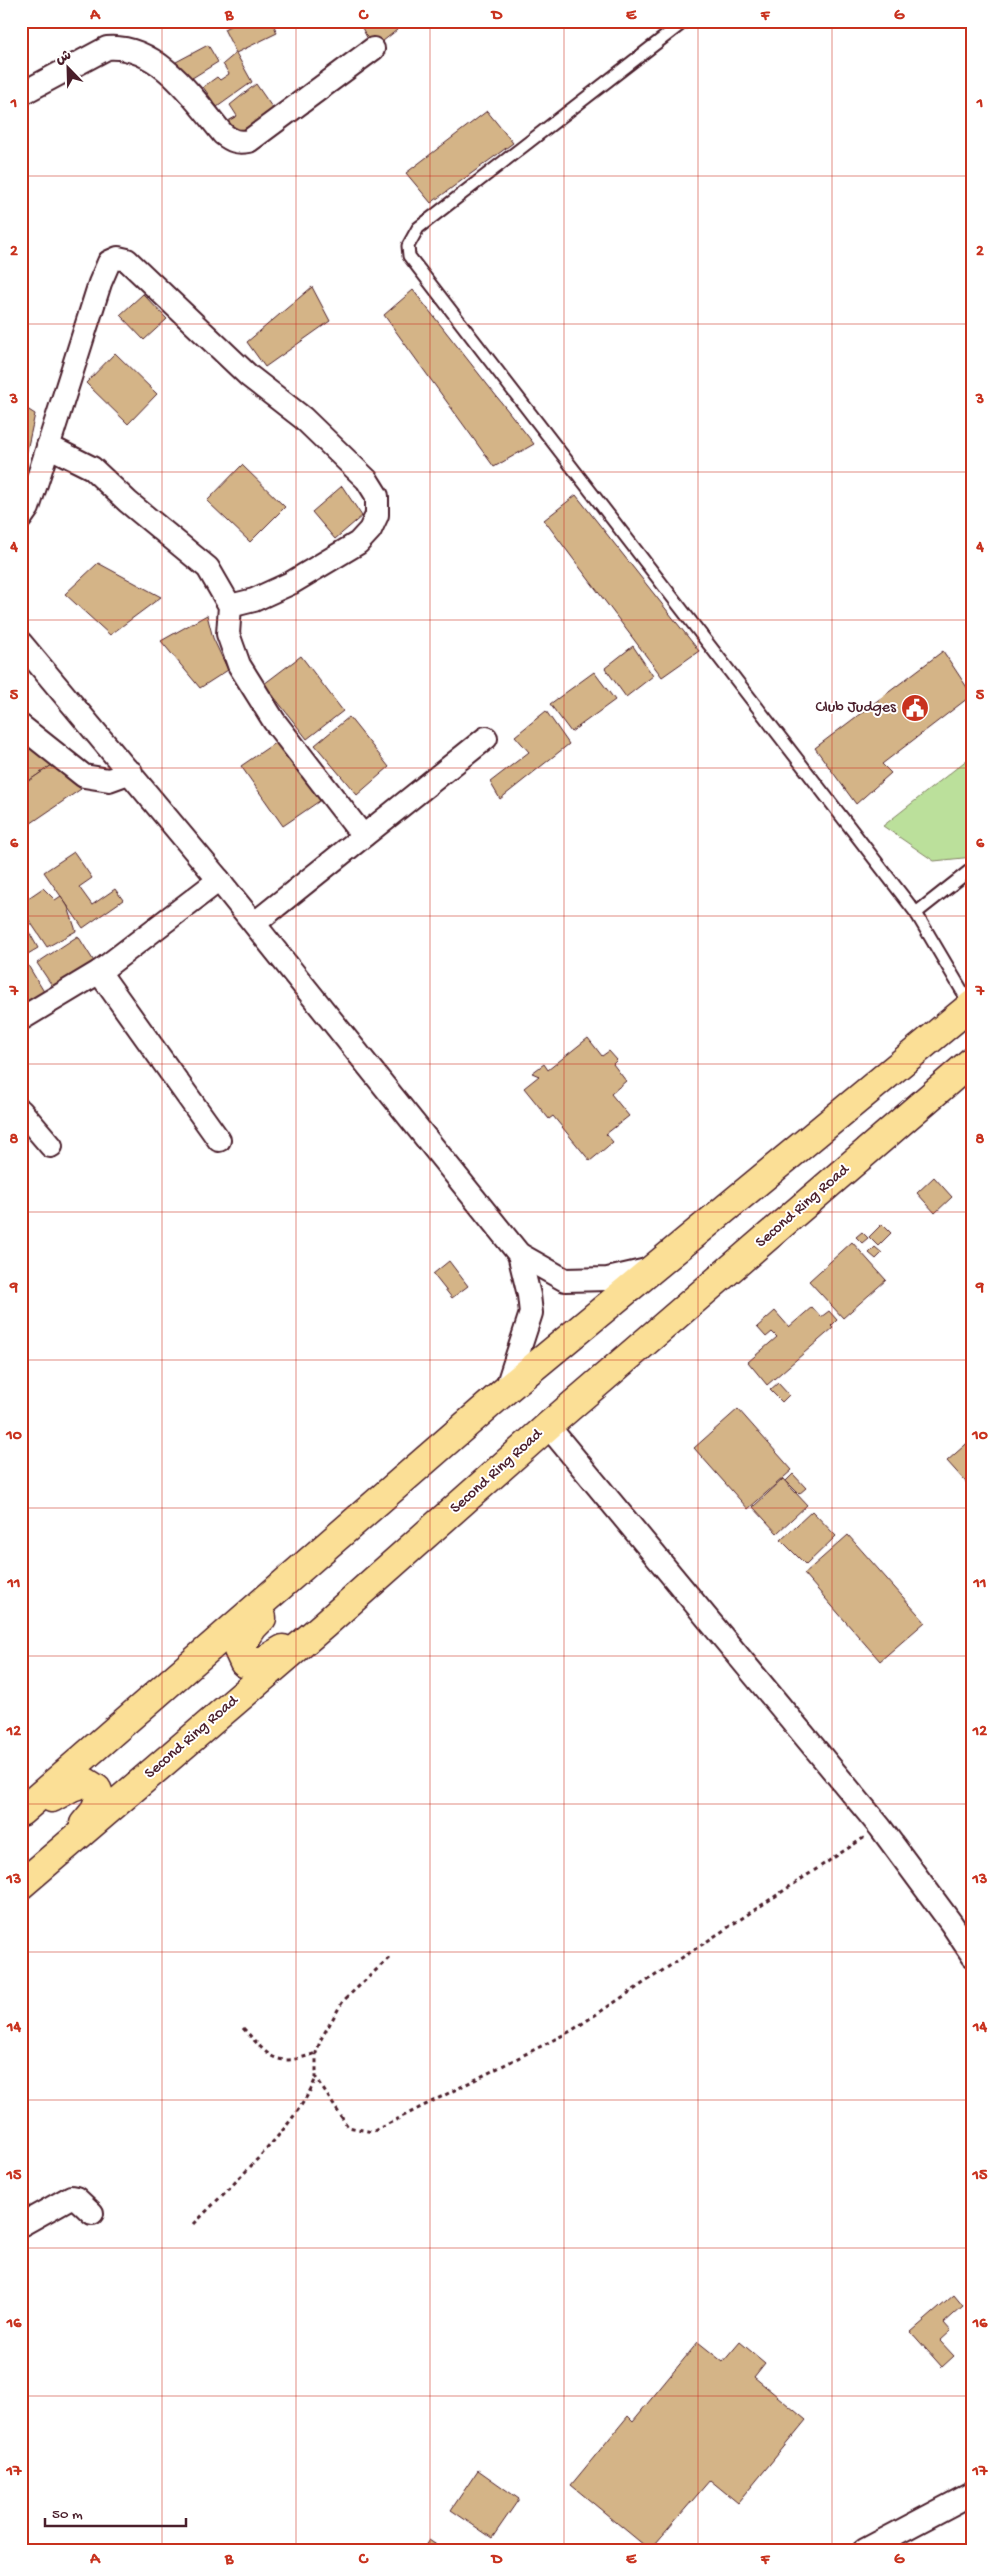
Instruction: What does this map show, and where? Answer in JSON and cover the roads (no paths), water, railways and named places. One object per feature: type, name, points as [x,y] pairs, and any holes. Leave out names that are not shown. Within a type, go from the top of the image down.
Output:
[{"type":"highway","points":[[21,1813],[506,1390],[972,1005]]},
{"type":"highway","name":"Second Ring Road","points":[[21,1885],[324,1625],[548,1426],[973,1060]]},
{"type":"highway","points":[[324,1625],[261,1662],[244,1663],[238,1650],[259,1622],[427,1470],[506,1390]]},
{"type":"highway","points":[[21,1813],[72,1787],[86,1782],[97,1789],[100,1797],[94,1812],[67,1845]]},
{"type":"street","points":[[21,94],[107,48],[120,47],[156,64],[179,81],[223,134],[232,141],[249,141],[373,49]]},
{"type":"street","points":[[21,518],[28,508],[108,262],[118,258],[127,260],[249,376],[303,418],[367,480],[377,496],[377,515],[370,530],[358,543],[290,583],[254,600],[230,606]]},
{"type":"street","points":[[48,446],[92,468],[128,502],[208,568],[230,606],[228,634],[239,665],[274,721],[363,836]]},
{"type":"street","points":[[21,644],[131,772],[519,1254],[565,1280],[608,1279],[651,1269]]},
{"type":"street","points":[[21,726],[84,776],[109,780],[131,772]]},
{"type":"street","points":[[254,923],[486,738]]},
{"type":"street","points":[[21,1019],[99,972],[219,880]]},
{"type":"street","points":[[99,972],[219,1140]]},
{"type":"street","points":[[21,1112],[51,1146]]},
{"type":"street","points":[[506,1390],[531,1313],[529,1295],[519,1254]]},
{"type":"street","points":[[548,1426],[880,1827],[973,1956]]},
{"type":"street","points":[[21,2225],[70,2197],[76,2198],[92,2213]]},
{"type":"street","points":[[865,2550],[973,2492]]},
{"type":"lane","points":[[685,21],[418,228],[408,246],[409,256],[916,912],[972,1005]]},
{"type":"lane","points":[[916,912],[973,868]]},
{"type":"place","name":"Club Judges","points":[[915,708]]}]
